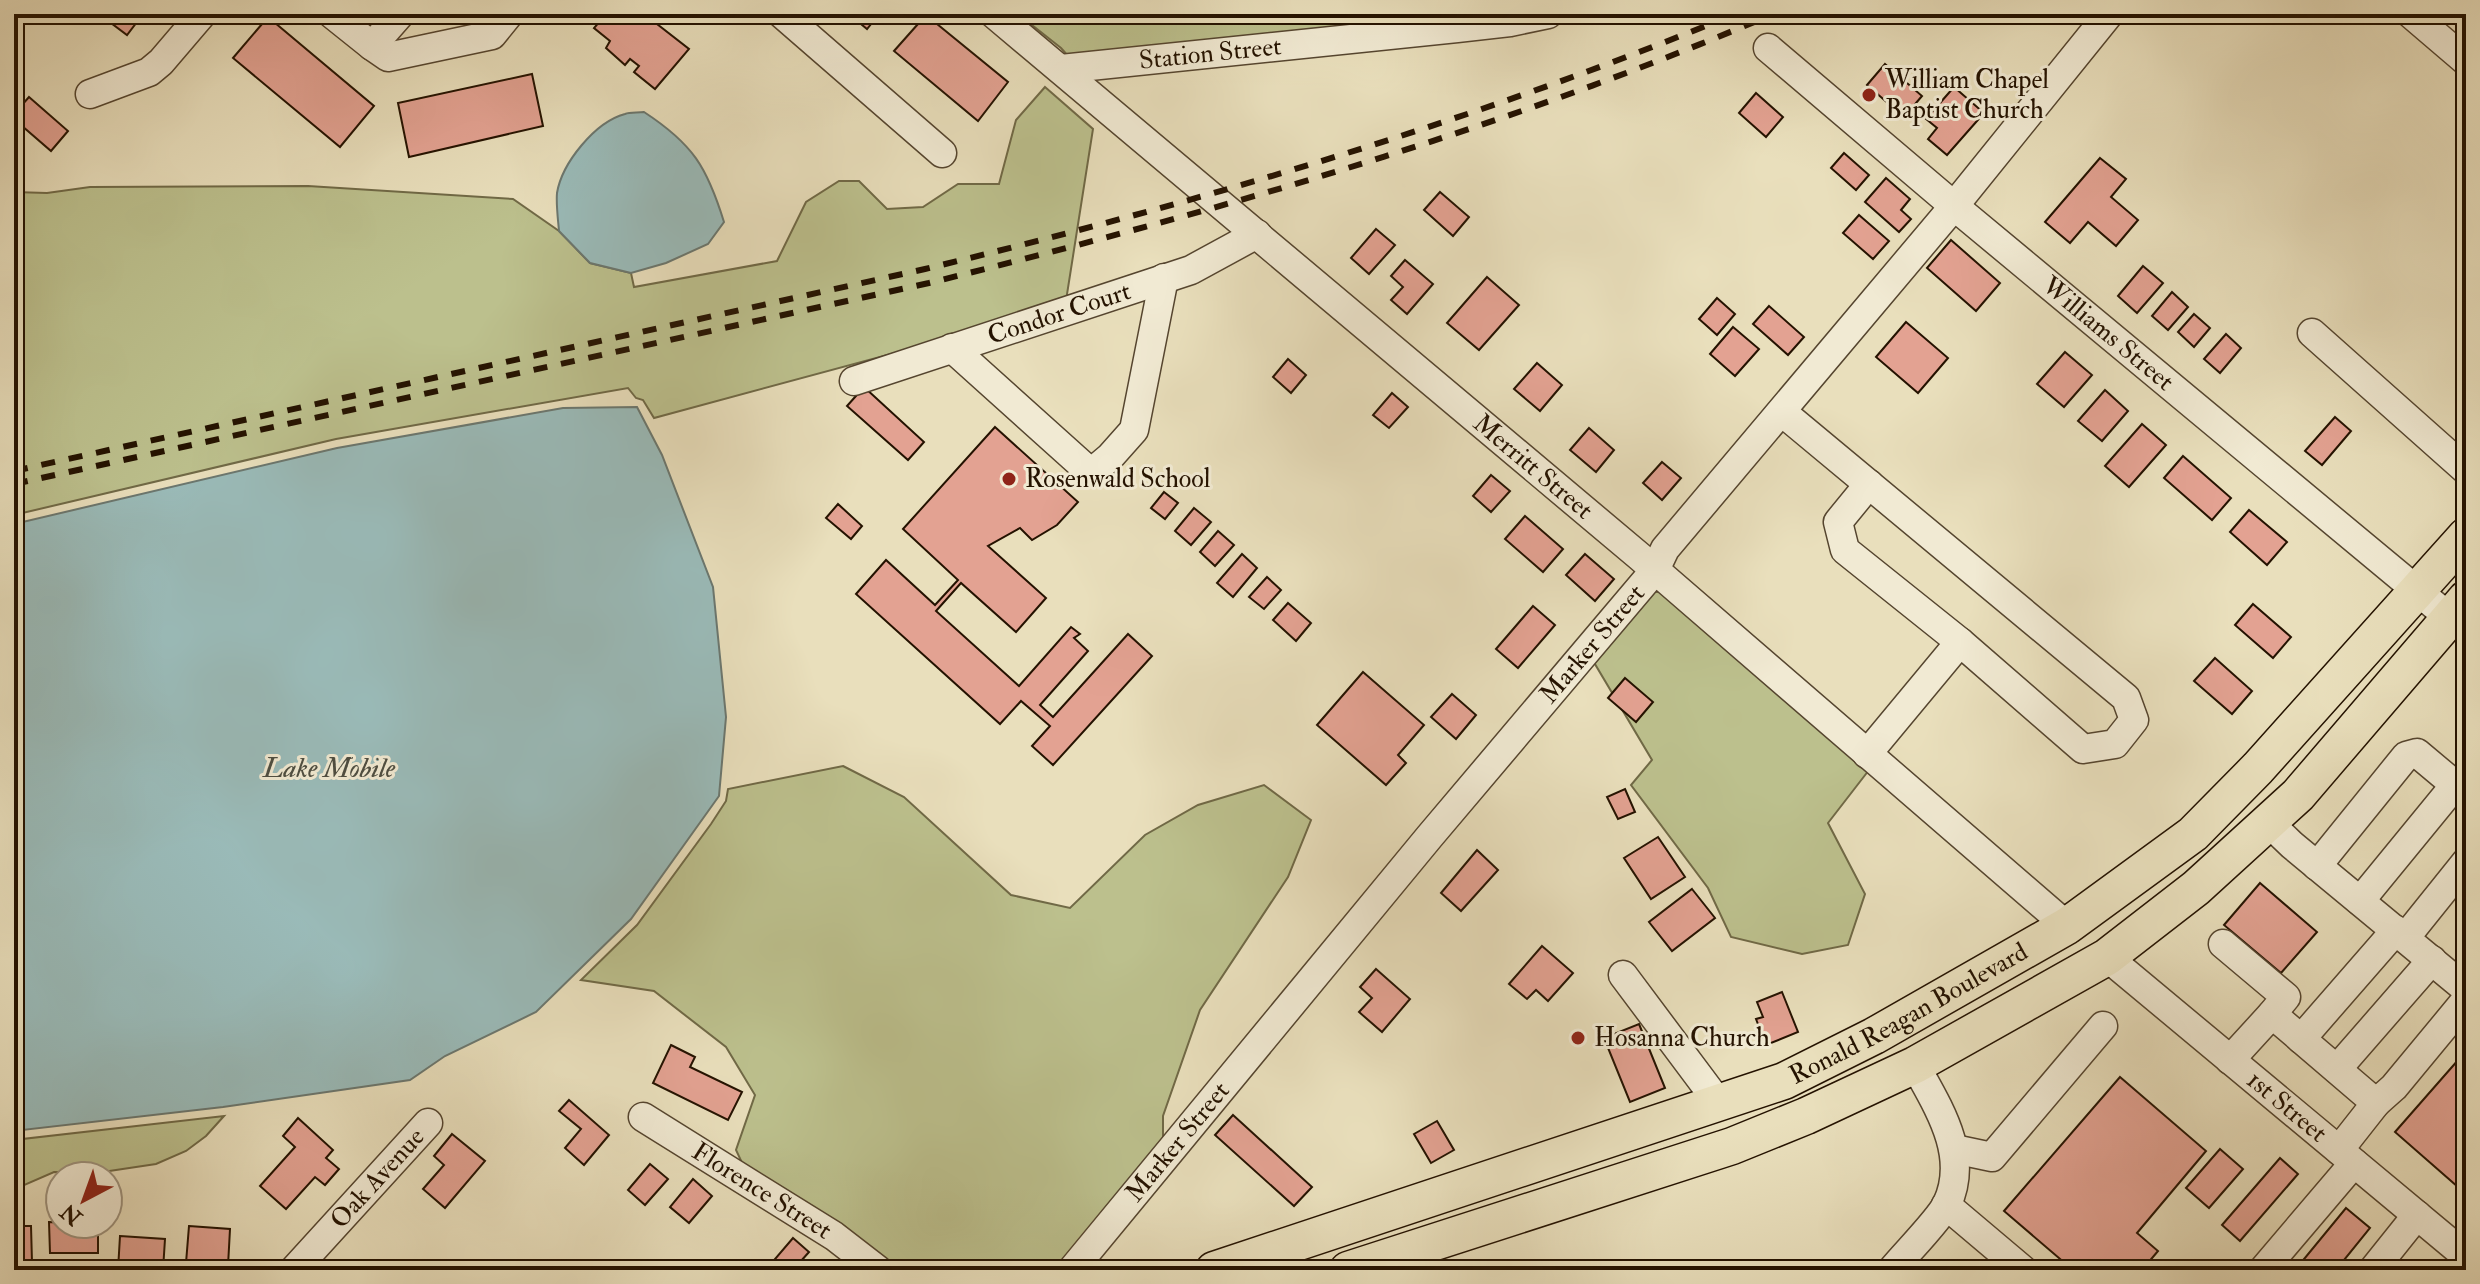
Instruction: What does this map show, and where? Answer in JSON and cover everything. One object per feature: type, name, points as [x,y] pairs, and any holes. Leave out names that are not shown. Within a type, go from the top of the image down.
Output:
[{"type":"main road","name":"Ronald Reagan Boulevard","points":[[1214,1270],[1784,1081],[1874,1036],[2067,926],[2193,834],[2258,768],[2466,536]]},
{"type":"main road","name":"Ronald Reagan Boulevard","points":[[1348,1270],[1732,1146],[1806,1116],[1915,1065],[2107,957],[2196,888],[2298,795],[2458,608]]},
{"type":"main road","points":[[2067,926],[2107,957]]},
{"type":"street","points":[[90,94],[149,72],[202,14]]},
{"type":"street","points":[[332,14],[388,57],[492,35],[509,14]]},
{"type":"street","points":[[372,46],[400,14]]},
{"type":"street","points":[[782,14],[942,153]]},
{"type":"street","name":"Merritt Street","points":[[994,14],[1655,570],[2067,926]]},
{"type":"street","name":"Station Street","points":[[1061,69],[1337,42],[1510,22],[1548,14]]},
{"type":"street","name":"Marker Street","points":[[1072,1270],[1420,848],[1655,570],[1665,549],[1954,206],[2109,14]]},
{"type":"street","points":[[2411,14],[2466,61]]},
{"type":"street","name":"Williams Street","points":[[1768,48],[2418,592],[2458,608]]},
{"type":"street","name":"Condor Court","points":[[854,381],[1191,270],[1257,234]]},
{"type":"street","points":[[952,348],[1091,473],[1134,430],[1164,278]]},
{"type":"street","points":[[2312,333],[2466,470]]},
{"type":"street","points":[[1782,412],[1869,484],[2126,698],[2134,720],[2115,744],[2083,749],[1960,642],[1845,550],[1838,522],[1869,484]]},
{"type":"street","points":[[1867,754],[1960,642]]},
{"type":"street","points":[[2317,866],[2406,756],[2417,753],[2461,789],[2360,901]]},
{"type":"street","points":[[2268,822],[2466,989]]},
{"type":"street","points":[[2301,1039],[2466,862]]},
{"type":"street","points":[[2223,944],[2286,997],[2230,1060]]},
{"type":"street","name":"1st Street","points":[[2107,957],[2346,1157],[2463,1248]]},
{"type":"street","points":[[2337,1069],[2432,960]]},
{"type":"street","points":[[1623,975],[1718,1102]]},
{"type":"street","points":[[2263,1270],[2346,1157],[2376,1103],[2394,1087],[2466,1000]]},
{"type":"street","points":[[2272,1014],[2376,1103]]},
{"type":"street","points":[[1954,1149],[1992,1157],[2103,1026]]},
{"type":"street","points":[[1892,1270],[1946,1205],[1955,1177],[1954,1149],[1937,1105],[1915,1065]]},
{"type":"street","name":"Florence Street","points":[[643,1117],[834,1236],[878,1270]]},
{"type":"street","name":"Oak Avenue","points":[[294,1270],[428,1123]]},
{"type":"street","points":[[1946,1205],[2023,1270]]},
{"type":"street","points":[[2380,1267],[2417,1215]]},
{"type":"green space","points":[[1018,14],[1485,14],[1069,57]]},
{"type":"green space","points":[[1045,87],[1093,129],[1065,307],[654,418],[643,400],[636,398],[628,388],[336,439],[14,515],[14,192],[47,193],[90,187],[308,186],[513,199],[559,231],[590,263],[631,273],[634,287],[777,261],[806,202],[839,181],[859,181],[887,209],[923,207],[958,184],[999,184],[1016,120]]},
{"type":"green space","points":[[1652,592],[1662,592],[1869,770],[1828,823],[1865,894],[1848,945],[1802,954],[1731,937],[1708,888],[1631,785],[1652,760],[1592,659]]},
{"type":"green space","points":[[843,766],[904,797],[1011,895],[1070,908],[1145,835],[1198,805],[1264,785],[1311,820],[1288,877],[1200,1010],[1163,1116],[1163,1143],[1061,1270],[896,1270],[841,1227],[744,1167],[736,1150],[755,1095],[726,1047],[654,991],[581,980],[637,925],[711,824],[726,801],[728,789]]},
{"type":"green space","points":[[224,1116],[206,1136],[186,1151],[156,1164],[124,1169],[124,1160],[44,1160],[44,1176],[24,1185],[14,1194],[14,1140]]},
{"type":"water","points":[[644,112],[675,135],[696,158],[711,186],[724,222],[708,244],[666,263],[631,273],[590,263],[559,231],[557,193],[573,157],[592,135],[614,118]]},
{"type":"water","name":"Lake Mobile","points":[[637,407],[662,455],[713,587],[726,717],[719,796],[631,919],[536,1012],[445,1056],[410,1080],[223,1107],[14,1131],[14,524],[337,448],[563,408]]},
{"type":"building","points":[[99,14],[143,14],[127,35]]},
{"type":"building","points":[[606,14],[654,14],[660,19],[657,24],[689,49],[655,89],[634,72],[639,66],[630,59],[625,65],[606,48],[610,41],[594,28]]},
{"type":"building","points":[[849,14],[879,14],[867,29]]},
{"type":"building","points":[[1196,14],[1235,14],[1236,17],[1198,23]]},
{"type":"building","points":[[926,15],[1008,82],[978,121],[894,51]]},
{"type":"building","points":[[268,17],[374,106],[340,147],[233,58]]},
{"type":"building","points":[[1885,64],[1922,96],[1904,117],[1867,85]]},
{"type":"building","points":[[532,74],[543,126],[409,157],[398,103]]},
{"type":"building","points":[[1954,87],[1984,113],[1947,155],[1928,139],[1937,128],[1926,119]]},
{"type":"building","points":[[1756,93],[1783,117],[1766,137],[1739,113]]},
{"type":"building","points":[[29,97],[68,131],[51,151],[14,119],[14,114]]},
{"type":"building","points":[[1844,153],[1869,175],[1856,190],[1831,168]]},
{"type":"building","points":[[2100,158],[2126,179],[2111,197],[2138,220],[2116,246],[2088,222],[2070,243],[2045,222]]},
{"type":"building","points":[[1886,178],[1910,199],[1901,210],[1911,219],[1899,232],[1865,202]]},
{"type":"building","points":[[1440,192],[1469,217],[1453,236],[1424,210]]},
{"type":"building","points":[[1859,215],[1889,241],[1873,259],[1843,233]]},
{"type":"building","points":[[1376,229],[1395,245],[1369,274],[1351,258]]},
{"type":"building","points":[[1951,240],[2000,283],[1976,311],[1927,268]]},
{"type":"building","points":[[1405,260],[1433,284],[1407,314],[1391,300],[1403,287],[1391,276]]},
{"type":"building","points":[[2143,266],[2163,283],[2137,313],[2118,296]]},
{"type":"building","points":[[1487,277],[1519,305],[1479,350],[1447,323]]},
{"type":"building","points":[[2172,292],[2188,307],[2168,330],[2152,316]]},
{"type":"building","points":[[1717,298],[1735,314],[1717,335],[1699,319]]},
{"type":"building","points":[[1769,306],[1804,337],[1788,355],[1753,324]]},
{"type":"building","points":[[2194,314],[2210,328],[2194,347],[2178,332]]},
{"type":"building","points":[[1906,322],[1948,358],[1918,393],[1876,357]]},
{"type":"building","points":[[1733,327],[1759,349],[1735,376],[1710,354]]},
{"type":"building","points":[[2226,334],[2241,348],[2220,373],[2204,359]]},
{"type":"building","points":[[2065,352],[2092,375],[2064,407],[2037,384]]},
{"type":"building","points":[[1288,359],[1306,375],[1291,393],[1273,377]]},
{"type":"building","points":[[1537,363],[1562,385],[1540,411],[1514,389]]},
{"type":"building","points":[[864,387],[924,442],[908,460],[847,406]]},
{"type":"building","points":[[2105,390],[2128,411],[2102,441],[2078,421]]},
{"type":"building","points":[[1392,393],[1408,407],[1389,428],[1373,415]]},
{"type":"building","points":[[2335,417],[2351,431],[2322,465],[2305,451]]},
{"type":"building","points":[[2142,424],[2166,445],[2129,487],[2105,466]]},
{"type":"building","points":[[995,427],[1078,502],[1057,525],[1032,540],[1020,528],[988,546],[1046,598],[1016,632],[961,583],[936,611],[1019,686],[1071,627],[1080,634],[1074,638],[1088,651],[1040,705],[1053,717],[1128,634],[1152,656],[1053,765],[1032,746],[1050,726],[1021,701],[1000,724],[856,594],[886,560],[935,605],[958,580],[903,529]]},
{"type":"building","points":[[1589,428],[1614,450],[1596,472],[1570,450]]},
{"type":"building","points":[[2183,456],[2231,498],[2212,520],[2164,478]]},
{"type":"building","points":[[1662,462],[1681,478],[1662,500],[1643,483]]},
{"type":"building","points":[[1491,475],[1510,491],[1491,512],[1473,496]]},
{"type":"building","points":[[1164,492],[1178,503],[1165,519],[1151,508]]},
{"type":"building","points":[[838,504],[862,526],[851,539],[826,518]]},
{"type":"building","points":[[1194,508],[1211,522],[1191,545],[1175,531]]},
{"type":"building","points":[[2249,510],[2287,542],[2267,565],[2230,532]]},
{"type":"building","points":[[1525,516],[1563,549],[1543,572],[1505,539]]},
{"type":"building","points":[[1218,531],[1234,545],[1215,566],[1200,552]]},
{"type":"building","points":[[1242,554],[1257,568],[1233,597],[1217,583]]},
{"type":"building","points":[[1585,554],[1614,579],[1595,601],[1566,575]]},
{"type":"building","points":[[1267,577],[1281,590],[1264,609],[1249,597]]},
{"type":"building","points":[[1288,603],[1311,623],[1296,641],[1273,620]]},
{"type":"building","points":[[2253,604],[2291,637],[2273,658],[2235,625]]},
{"type":"building","points":[[1533,606],[1555,625],[1518,668],[1496,649]]},
{"type":"building","points":[[2215,658],[2252,691],[2232,714],[2194,681]]},
{"type":"building","points":[[1363,672],[1424,725],[1398,755],[1406,763],[1386,785],[1317,725]]},
{"type":"building","points":[[1625,678],[1653,702],[1636,722],[1608,698]]},
{"type":"building","points":[[1452,694],[1476,715],[1456,739],[1431,717]]},
{"type":"building","points":[[1625,789],[1635,812],[1618,819],[1607,797]]},
{"type":"building","points":[[1658,837],[1685,877],[1651,899],[1624,858]]},
{"type":"building","points":[[1477,850],[1498,870],[1461,911],[1441,893]]},
{"type":"building","points":[[2260,883],[2317,932],[2281,973],[2224,925]]},
{"type":"building","points":[[1692,889],[1715,918],[1672,951],[1649,922]]},
{"type":"building","points":[[1542,946],[1573,973],[1548,1001],[1536,990],[1527,999],[1509,984]]},
{"type":"building","points":[[1376,969],[1410,999],[1382,1032],[1359,1012],[1372,998],[1360,987]]},
{"type":"building","points":[[1782,992],[1798,1032],[1766,1045],[1756,1019],[1763,1017],[1757,1002]]},
{"type":"building","points":[[1639,1024],[1665,1088],[1630,1102],[1604,1038]]},
{"type":"building","points":[[671,1045],[695,1057],[690,1067],[742,1092],[728,1120],[653,1083]]},
{"type":"building","points":[[2466,1051],[2466,1194],[2395,1132]]},
{"type":"building","points":[[2120,1077],[2206,1151],[2137,1233],[2158,1251],[2142,1270],[2125,1270],[2115,1262],[2107,1270],[2073,1270],[2004,1211]]},
{"type":"building","points":[[569,1100],[609,1135],[584,1165],[565,1148],[581,1129],[559,1111]]},
{"type":"building","points":[[1233,1115],[1312,1187],[1294,1206],[1215,1135]]},
{"type":"building","points":[[298,1118],[333,1150],[326,1158],[339,1169],[325,1185],[315,1177],[286,1209],[260,1186],[295,1147],[283,1136]]},
{"type":"building","points":[[1437,1121],[1454,1150],[1431,1163],[1414,1134]]},
{"type":"building","points":[[452,1134],[485,1161],[445,1208],[423,1189],[444,1165],[434,1156]]},
{"type":"building","points":[[2220,1149],[2243,1169],[2209,1208],[2186,1188]]},
{"type":"building","points":[[2280,1158],[2298,1174],[2240,1241],[2222,1225]]},
{"type":"building","points":[[650,1164],[668,1179],[645,1205],[628,1190]]},
{"type":"building","points":[[693,1179],[712,1196],[689,1223],[670,1207]]},
{"type":"building","points":[[2346,1208],[2370,1228],[2336,1270],[2295,1270]]},
{"type":"building","points":[[14,1226],[31,1226],[32,1262],[14,1263]]},
{"type":"building","points":[[189,1226],[230,1229],[228,1266],[186,1263]]},
{"type":"building","points":[[124,1236],[165,1239],[163,1270],[118,1270],[120,1240],[124,1240]]},
{"type":"building","points":[[793,1238],[809,1252],[793,1270],[774,1270],[769,1266]]},
{"type":"building","points":[[50,1240],[98,1240],[98,1253],[50,1253]]},
{"type":"railway","points":[[14,471],[925,269],[1131,216],[1335,157],[1436,124],[1536,90],[1735,14]]},
{"type":"railway","points":[[14,484],[929,283],[1036,256],[1250,197],[1462,131],[1567,95],[1773,14]]},
{"type":"place","name":"William Chapel Baptist Church","points":[[1869,95]]},
{"type":"place","name":"Rosenwald School","points":[[1009,479]]},
{"type":"place","name":"Hosanna Church","points":[[1578,1038]]}]
